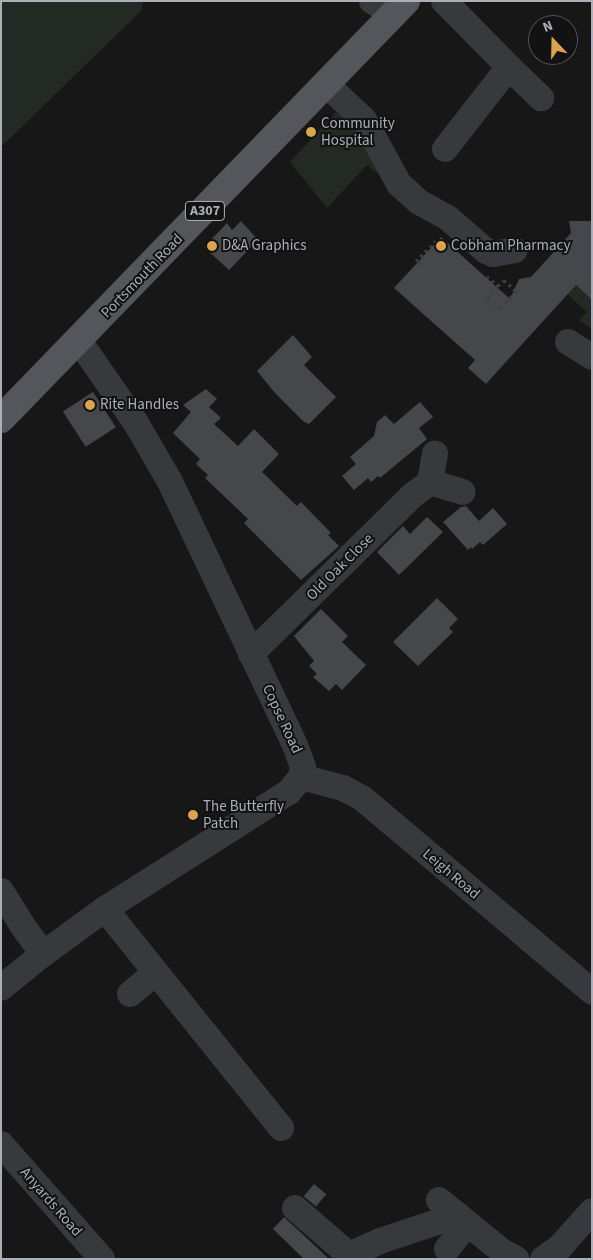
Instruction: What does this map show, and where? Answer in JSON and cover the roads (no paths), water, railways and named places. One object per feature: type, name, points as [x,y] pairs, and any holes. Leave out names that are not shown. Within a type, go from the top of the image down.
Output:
[{"type":"main road","name":"Portsmouth Road","points":[[1,420],[79,342],[326,84],[391,6]]},
{"type":"street","points":[[444,1],[541,98]]},
{"type":"street","points":[[445,149],[509,67]]},
{"type":"street","points":[[326,84],[364,120],[399,184],[419,202],[448,218],[486,251],[493,254],[515,250]]},
{"type":"street","name":"Copse Road","points":[[79,342],[136,423],[169,480],[300,758],[303,767],[301,777]]},
{"type":"street","points":[[568,342],[592,357]]},
{"type":"street","points":[[435,453],[430,482],[462,492]]},
{"type":"street","name":"Old Oak Close","points":[[251,654],[413,495],[430,482]]},
{"type":"street","points":[[1,988],[43,954],[105,909],[288,792],[301,777]]},
{"type":"street","name":"Leigh Road","points":[[301,777],[343,788],[362,798],[592,992]]},
{"type":"street","points":[[1,891],[43,954]]},
{"type":"street","points":[[105,909],[281,1128]]},
{"type":"street","points":[[130,994],[155,973]]},
{"type":"street","name":"Anyards Road","points":[[1,1144],[102,1259]]},
{"type":"street","points":[[295,1208],[349,1255],[380,1241],[455,1213]]},
{"type":"street","points":[[543,1259],[560,1247],[592,1211]]},
{"type":"street","points":[[447,1249],[455,1213]]},
{"type":"street","points":[[455,1213],[502,1252],[516,1259]]},
{"type":"place","name":"Community Hospital","points":[[311,132]]},
{"type":"place","name":"D&A Graphics","points":[[212,246]]},
{"type":"place","name":"Cobham Pharmacy","points":[[441,246]]},
{"type":"place","name":"Rite Handles","points":[[90,405]]},
{"type":"place","name":"The Butterfly Patch","points":[[193,815]]}]
